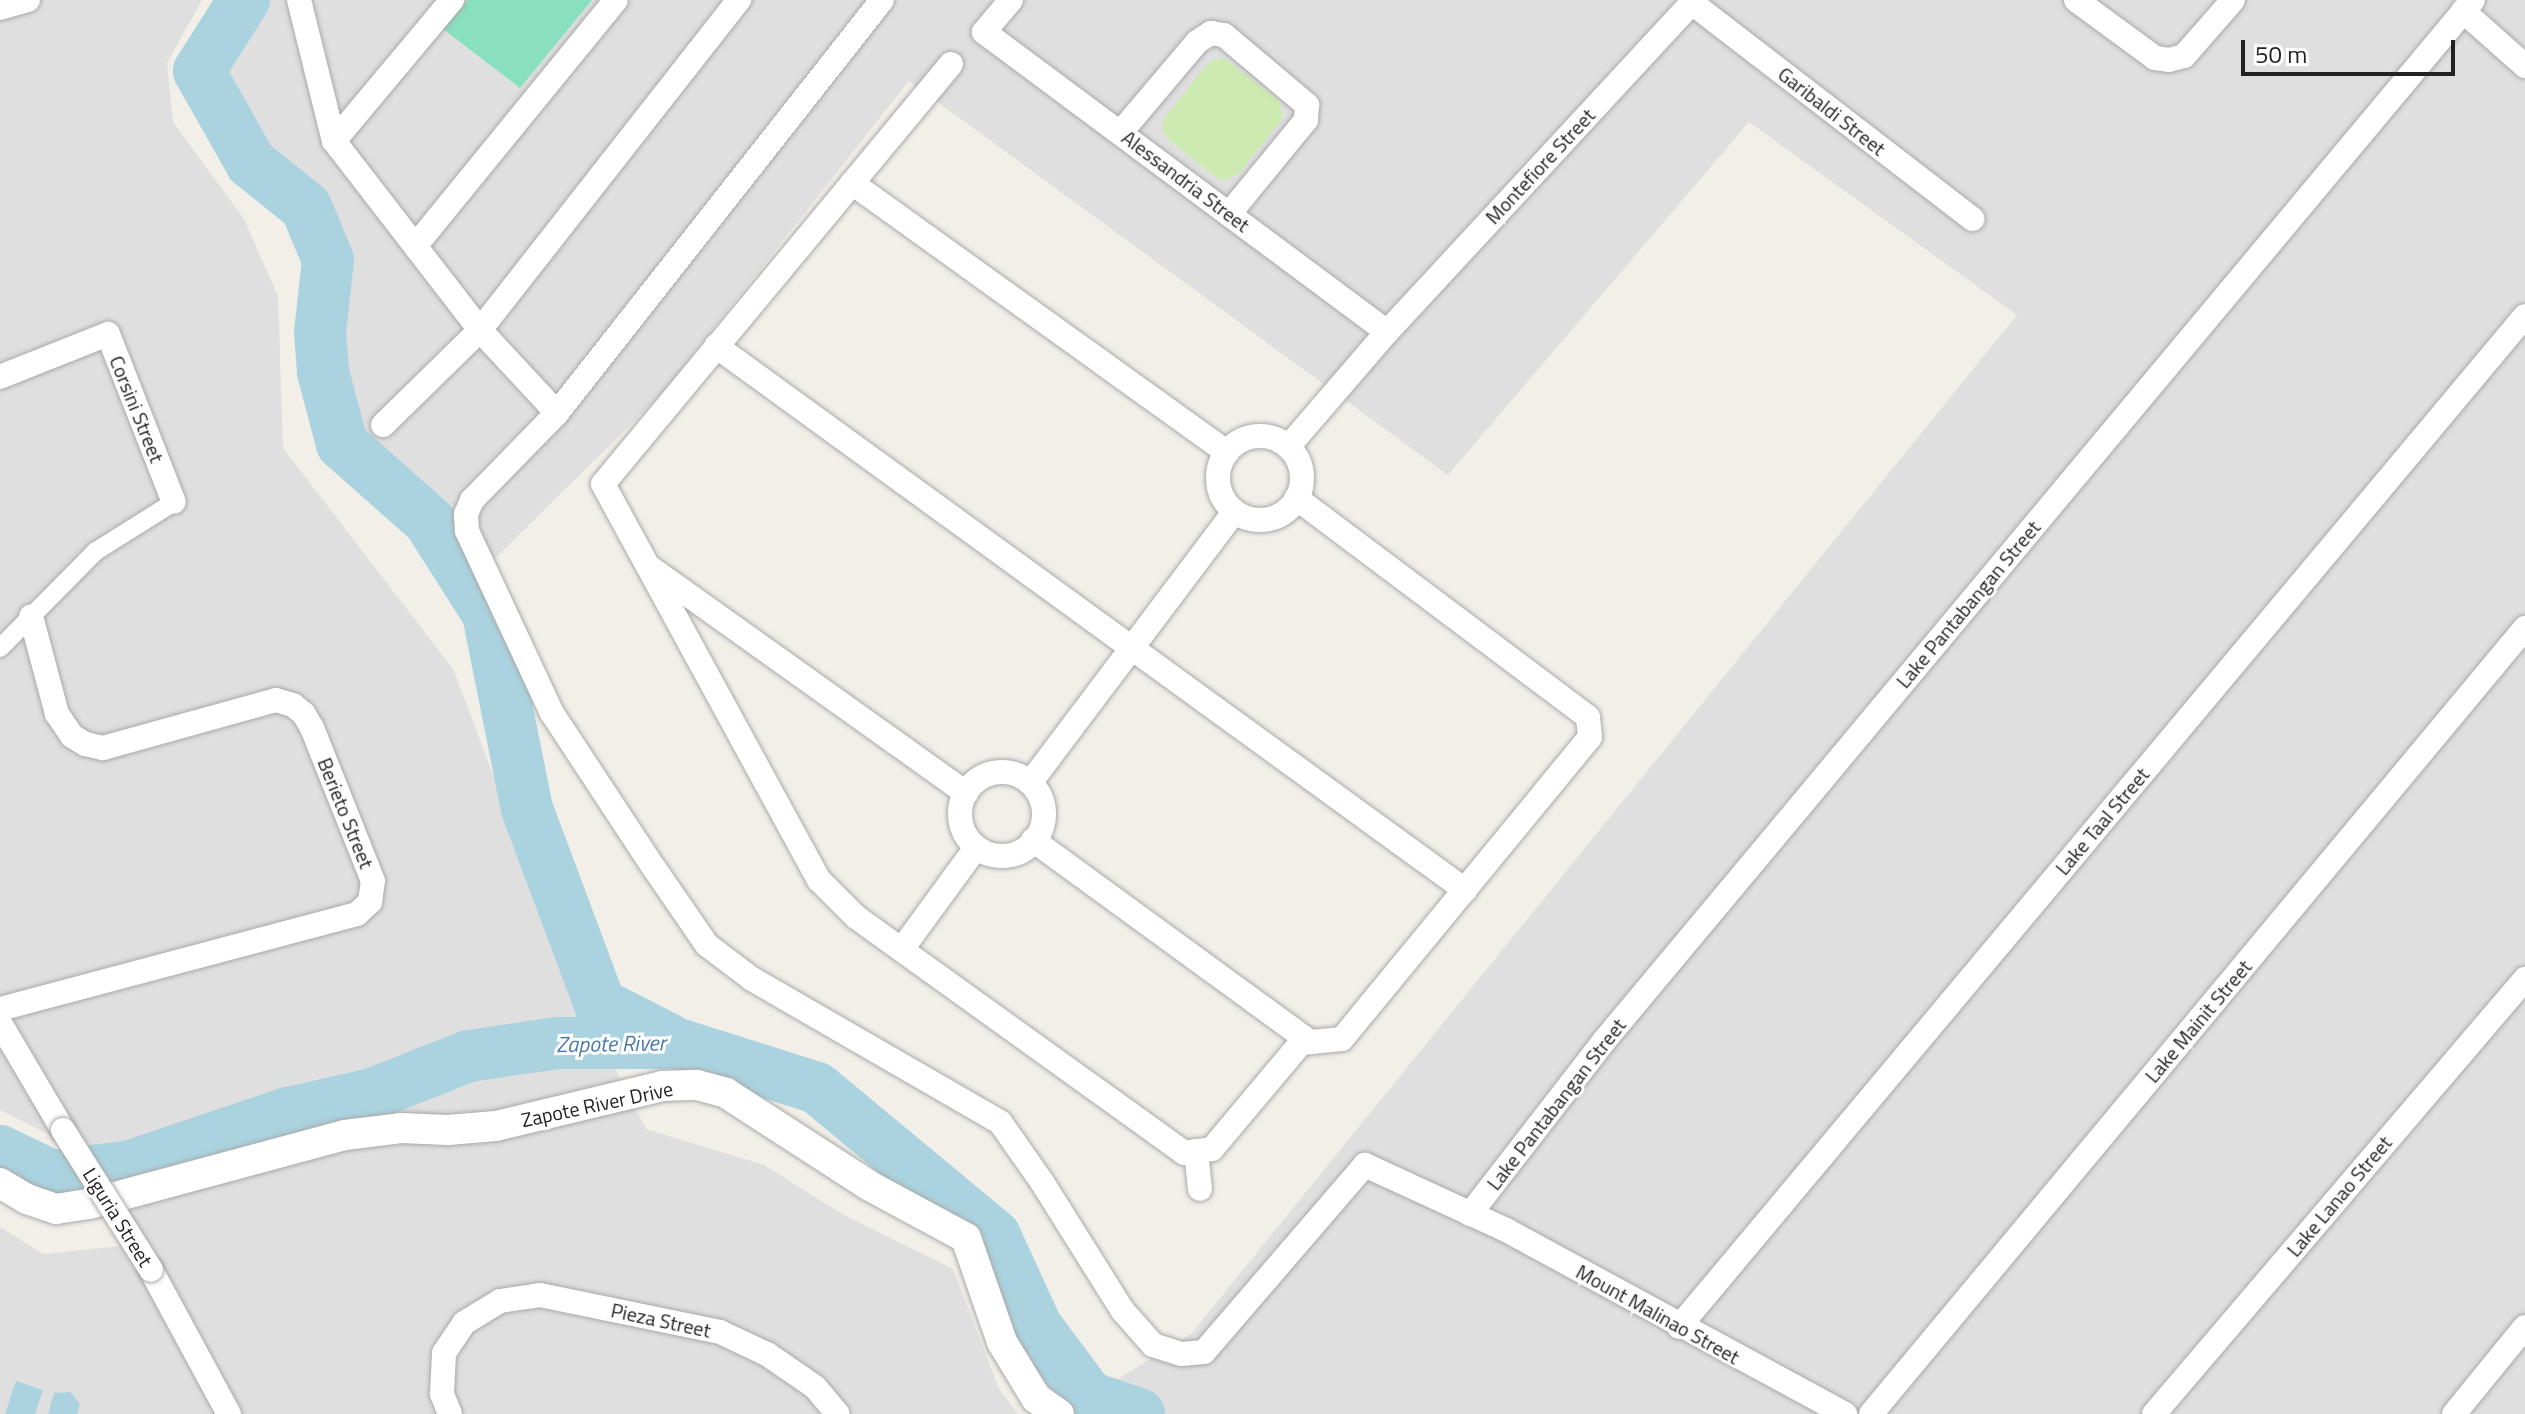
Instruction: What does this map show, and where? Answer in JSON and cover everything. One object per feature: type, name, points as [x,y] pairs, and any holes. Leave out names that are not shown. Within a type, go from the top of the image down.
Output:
[{"type":"street","points":[[0,8],[28,0]]},
{"type":"street","points":[[334,141],[452,0]]},
{"type":"street","points":[[416,245],[616,0]]},
{"type":"street","points":[[383,425],[480,330],[739,0]]},
{"type":"street","points":[[302,2],[334,141],[480,330],[557,413],[882,0]]},
{"type":"street","name":"Alessandria Street","points":[[1011,0],[984,32],[1387,332]]},
{"type":"street","points":[[2076,0],[2155,58],[2169,60],[2184,56],[2233,0]]},
{"type":"street","name":"Garibaldi Street","points":[[1693,1],[1972,219]]},
{"type":"street","name":"Montefiore Street","points":[[1288,447],[1387,332],[1693,1]]},
{"type":"street","points":[[2468,6],[2525,66]]},
{"type":"street","name":"Lake Pantabangan Street","points":[[1470,1214],[1604,1041],[2468,6]]},
{"type":"street","points":[[1121,132],[1197,42],[1211,33],[1224,35],[1307,105],[1306,120],[1229,214]]},
{"type":"street","points":[[951,64],[603,484],[819,880],[856,917],[1184,1153],[1212,1149],[1301,1043],[1342,1039],[1590,737],[1588,717],[1296,498]]},
{"type":"street","points":[[852,183],[1227,452]]},
{"type":"street","name":"Lake Taal Street","points":[[1679,1327],[2525,316]]},
{"type":"street","name":"Corsini Street","points":[[0,377],[108,334],[174,502]]},
{"type":"street","points":[[716,346],[1465,890]]},
{"type":"street","name":"Mount Malinao Street","points":[[557,413],[472,500],[466,514],[467,531],[552,713],[707,945],[752,979],[1000,1122],[1042,1182],[1123,1311],[1153,1345],[1181,1354],[1204,1352],[1365,1165],[1506,1230],[1679,1327],[1845,1414]]},
{"type":"street","points":[[1263,436],[1288,447],[1301,471],[1296,498],[1275,517],[1247,518],[1234,512],[1225,502],[1218,476],[1227,452],[1237,443],[1263,436]]},
{"type":"street","points":[[0,648],[96,551],[174,502]]},
{"type":"street","points":[[1030,783],[1234,512]]},
{"type":"street","points":[[648,566],[966,793]]},
{"type":"street","points":[[680,626],[701,604]]},
{"type":"street","name":"Berieto Street","points":[[0,1009],[357,914],[370,902],[373,881],[312,728],[304,714],[293,705],[276,700],[103,748],[85,744],[72,736],[57,714],[31,616]]},
{"type":"street","name":"Lake Mainit Street","points":[[1871,1414],[2525,628]]},
{"type":"street","points":[[992,774],[1018,775],[1030,783],[1043,807],[1043,821],[1033,840],[1017,853],[1003,856],[976,848],[962,826],[960,812],[966,793],[979,779],[992,774]]},
{"type":"street","points":[[1033,840],[1310,1042]]},
{"type":"street","points":[[902,949],[976,848]]},
{"type":"street","name":"Lake Lanao Street","points":[[2154,1414],[2525,979]]},
{"type":"street","name":"Liguria Street","points":[[0,1023],[151,1270],[229,1414]]},
{"type":"street","name":"Zapote River Drive","points":[[0,1183],[27,1199],[56,1209],[78,1206],[345,1135],[401,1128],[448,1130],[496,1126],[662,1086],[697,1085],[726,1093],[868,1185],[966,1238],[1002,1342],[1036,1398],[1059,1414]]},
{"type":"street","points":[[1196,1151],[1200,1189]]},
{"type":"street","name":"Pieza Street","points":[[450,1414],[442,1394],[444,1353],[464,1323],[500,1301],[540,1295],[720,1332],[767,1354],[803,1379],[838,1414]]},
{"type":"street","points":[[2454,1414],[2525,1327]]},
{"type":"shaded area","points":[[0,0],[202,0],[167,63],[173,122],[244,219],[278,296],[283,448],[453,669],[574,988],[646,1129],[764,1165],[842,1214],[953,1269],[999,1389],[1018,1414],[0,1414],[0,1227],[43,1254],[121,1246],[87,1185],[50,1135],[0,1110]]},
{"type":"shaded area","points":[[244,0],[2525,0],[2525,1414],[1139,1414],[1089,1397],[1191,1334],[2017,315],[1749,122],[1448,475],[909,81],[660,396],[469,584],[429,521],[342,444],[323,372],[320,332],[328,260],[306,207],[251,163],[199,71]]},
{"type":"green space","points":[[468,0],[592,0],[520,88],[443,29]]},
{"type":"green space","points":[[1224,58],[1279,101],[1283,118],[1239,173],[1226,180],[1217,178],[1168,139],[1162,129],[1163,120],[1205,67],[1213,60]]},
{"type":"water","points":[[16,1381],[43,1390],[35,1414],[5,1414]]},
{"type":"water","points":[[70,1392],[80,1404],[77,1414],[48,1414],[54,1393]]},
{"type":"waterway","points":[[244,0],[199,71],[251,163],[306,207],[328,260],[320,332],[323,372],[342,444],[429,521],[488,614],[527,809],[600,1004],[668,1039]]},
{"type":"waterway","name":"Zapote River","points":[[0,1151],[52,1176],[131,1166],[288,1113],[372,1094],[469,1056],[558,1043],[675,1043],[817,1088],[995,1236],[1036,1326],[1089,1397],[1139,1414]]}]
